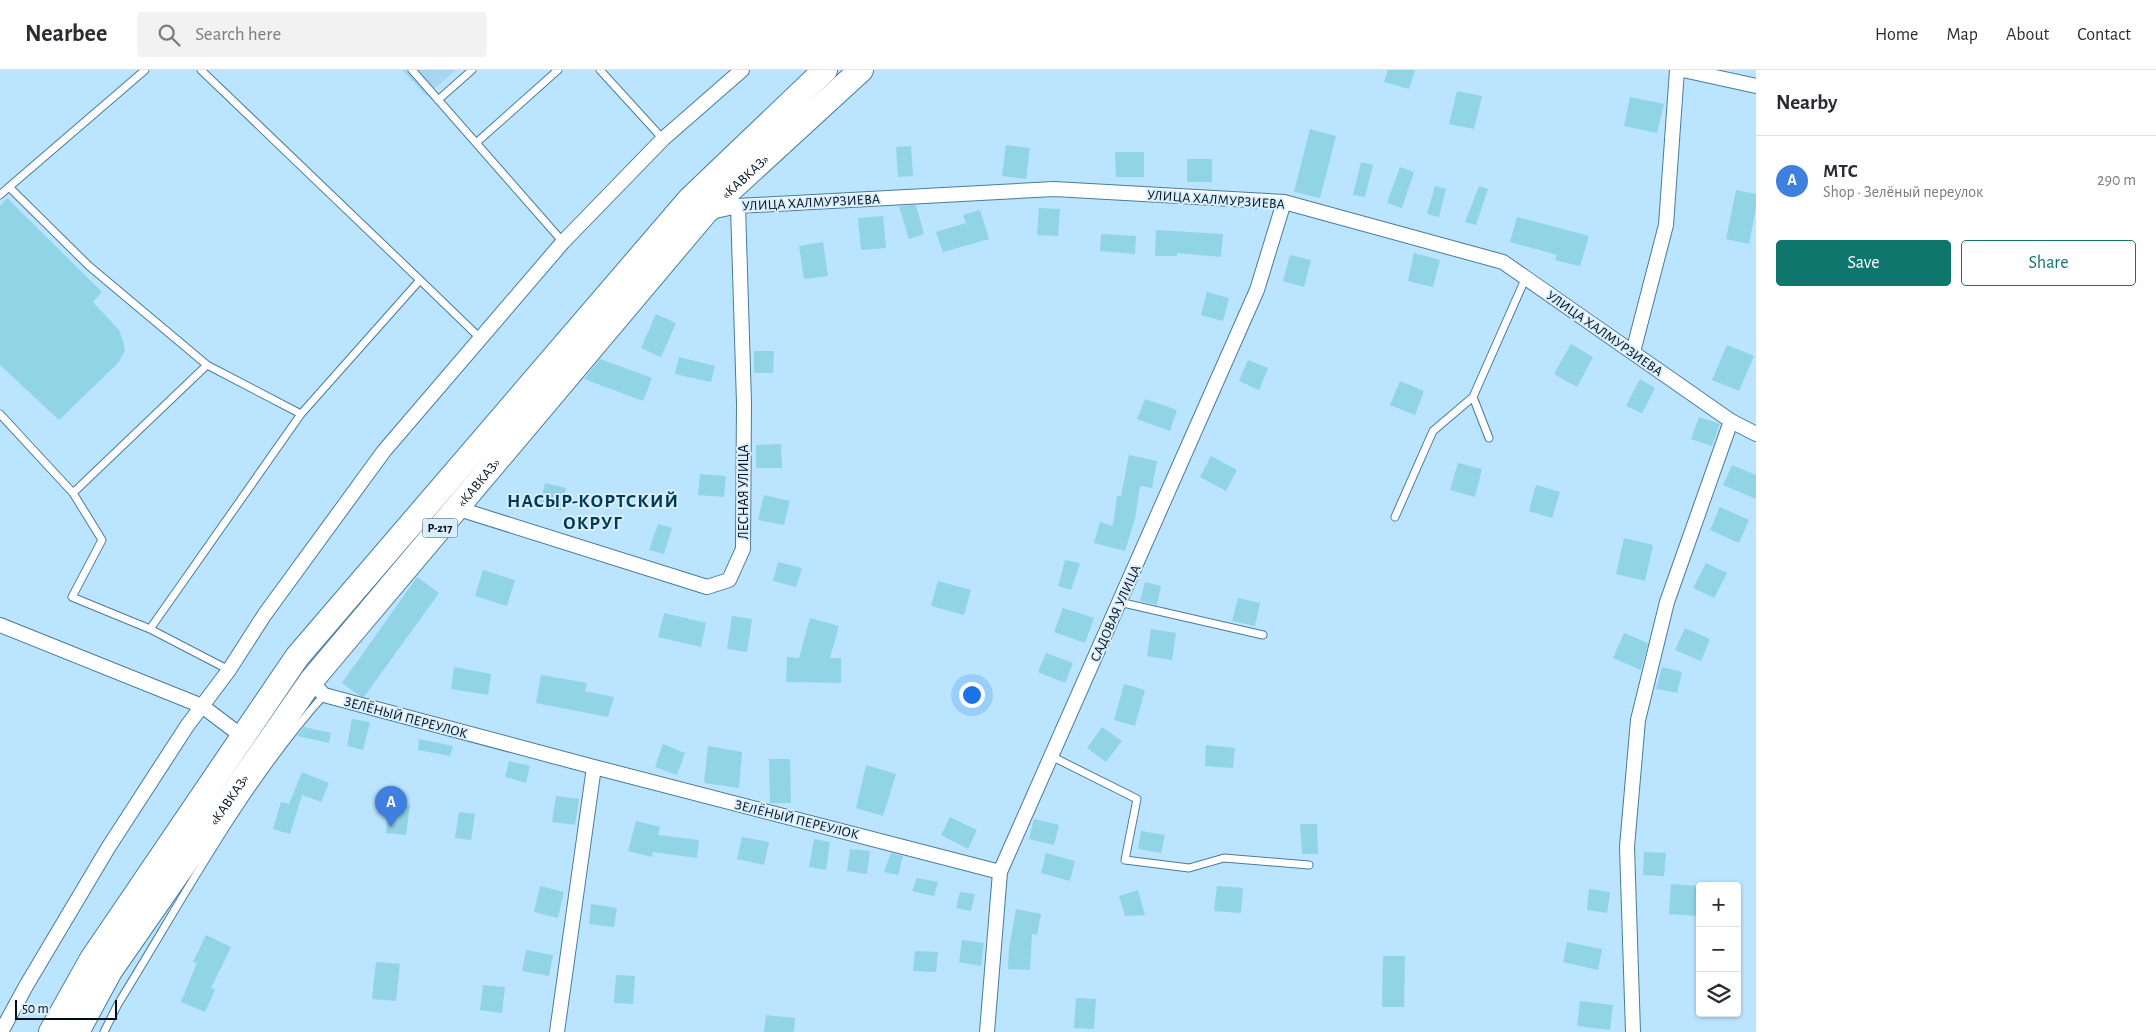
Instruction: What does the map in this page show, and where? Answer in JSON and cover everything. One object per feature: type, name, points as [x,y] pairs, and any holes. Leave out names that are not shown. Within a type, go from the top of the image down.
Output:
[{"type":"highway","name":"«КАВКАЗ»","points":[[51,1032],[92,959],[297,657],[683,207],[825,70]]},
{"type":"highway","name":"«КАВКАЗ»","points":[[77,1032],[110,971],[318,688],[456,508],[705,213],[861,70]]},
{"type":"street","points":[[1,1032],[26,986],[108,848],[265,614],[384,451],[563,242],[663,139],[742,70]]},
{"type":"street","points":[[1633,352],[1666,225],[1677,70]]},
{"type":"street","points":[[1684,70],[1756,86]]},
{"type":"street","name":"УЛИЦА ХАЛМУРЗИЕВА","points":[[705,213],[738,206],[1054,189],[1284,202],[1503,262],[1731,421],[1756,434]]},
{"type":"street","name":"САДОВАЯ УЛИЦА","points":[[987,1032],[1000,872],[1257,290],[1284,202]]},
{"type":"street","name":"ЛЕСНАЯ УЛИЦА","points":[[456,508],[706,587],[729,580],[743,549],[744,403],[738,206]]},
{"type":"street","points":[[1633,1032],[1627,847],[1638,720],[1667,602],[1731,421]]},
{"type":"street","points":[[0,625],[202,706],[243,737]]},
{"type":"street","name":"ЗЕЛЁНЫЙ ПЕРЕУЛОК","points":[[318,688],[594,767],[1000,872]]},
{"type":"street","points":[[557,1032],[594,767]]},
{"type":"lane","points":[[0,195],[145,70]]},
{"type":"lane","points":[[201,70],[481,339]]},
{"type":"lane","points":[[412,70],[563,242]]},
{"type":"lane","points":[[438,100],[472,70]]},
{"type":"lane","points":[[476,143],[558,70]]},
{"type":"lane","points":[[600,70],[663,139]]},
{"type":"lane","points":[[9,187],[89,266],[207,365],[301,414]]},
{"type":"lane","points":[[1395,517],[1433,430],[1473,397],[1526,277]]},
{"type":"lane","points":[[150,629],[301,414],[420,280]]},
{"type":"lane","points":[[74,493],[207,365]]},
{"type":"lane","points":[[1473,397],[1489,438]]},
{"type":"lane","points":[[0,414],[74,493],[102,540],[72,597],[150,629],[229,670]]},
{"type":"lane","points":[[1119,602],[1264,635]]},
{"type":"lane","points":[[104,1032],[118,1004],[231,819],[303,718],[318,688]]},
{"type":"lane","points":[[1051,756],[1136,799],[1126,860],[1190,868],[1224,858],[1309,865]]},
{"type":"shaded area","points":[[402,70],[456,70],[426,96]]},
{"type":"building","points":[[1388,70],[1415,70],[1409,89],[1384,82]]},
{"type":"building","points":[[1457,91],[1482,96],[1474,129],[1449,124]]},
{"type":"building","points":[[1630,97],[1664,104],[1657,133],[1624,126]]},
{"type":"building","points":[[1310,129],[1336,136],[1320,198],[1294,192]]},
{"type":"building","points":[[1006,145],[1030,148],[1026,179],[1002,176]]},
{"type":"building","points":[[911,146],[913,176],[898,177],[896,147]]},
{"type":"building","points":[[1115,152],[1144,152],[1144,177],[1116,177]]},
{"type":"building","points":[[1187,159],[1212,159],[1212,182],[1187,182]]},
{"type":"building","points":[[1361,162],[1373,165],[1365,197],[1353,195]]},
{"type":"building","points":[[1400,167],[1414,172],[1402,208],[1387,203]]},
{"type":"building","points":[[1435,186],[1446,189],[1439,217],[1427,214]]},
{"type":"building","points":[[1479,186],[1488,189],[1476,225],[1465,222]]},
{"type":"building","points":[[1736,190],[1756,194],[1756,208],[1749,244],[1726,239]]},
{"type":"building","points":[[7,198],[102,292],[93,302],[119,330],[123,341],[125,351],[118,363],[59,420],[0,365],[0,206]]},
{"type":"building","points":[[916,205],[924,234],[909,239],[899,206]]},
{"type":"building","points":[[1039,208],[1060,209],[1058,236],[1037,235]]},
{"type":"building","points":[[980,210],[989,239],[943,252],[936,232],[966,223],[963,215]]},
{"type":"building","points":[[883,216],[886,248],[861,250],[858,218]]},
{"type":"building","points":[[1517,217],[1589,236],[1580,266],[1555,260],[1557,255],[1510,242]]},
{"type":"building","points":[[1156,230],[1223,234],[1221,257],[1177,253],[1177,256],[1155,256]]},
{"type":"building","points":[[1101,234],[1136,236],[1135,254],[1100,251]]},
{"type":"building","points":[[823,242],[828,276],[804,279],[799,246]]},
{"type":"building","points":[[1414,253],[1440,260],[1433,287],[1408,281]]},
{"type":"building","points":[[1290,255],[1311,260],[1304,287],[1283,281]]},
{"type":"building","points":[[1207,292],[1229,298],[1223,321],[1201,315]]},
{"type":"building","points":[[656,314],[676,323],[661,357],[641,348]]},
{"type":"building","points":[[1571,344],[1593,357],[1577,387],[1554,374]]},
{"type":"building","points":[[1727,345],[1754,356],[1739,391],[1712,380]]},
{"type":"building","points":[[754,351],[774,351],[773,373],[754,373]]},
{"type":"building","points":[[679,357],[715,366],[711,382],[675,374]]},
{"type":"building","points":[[600,359],[652,378],[643,401],[584,379]]},
{"type":"building","points":[[1248,360],[1268,368],[1259,390],[1239,381]]},
{"type":"building","points":[[1640,379],[1655,388],[1642,413],[1626,406]]},
{"type":"building","points":[[1400,381],[1424,391],[1415,415],[1390,405]]},
{"type":"building","points":[[1145,399],[1177,410],[1170,431],[1137,419]]},
{"type":"building","points":[[1699,417],[1720,424],[1712,446],[1691,439]]},
{"type":"building","points":[[781,444],[782,468],[756,468],[756,445]]},
{"type":"building","points":[[1129,455],[1157,461],[1152,488],[1140,486],[1135,519],[1125,551],[1094,543],[1100,522],[1113,526],[1117,496],[1121,496]]},
{"type":"building","points":[[1211,456],[1237,470],[1226,491],[1200,477]]},
{"type":"building","points":[[1458,463],[1482,469],[1475,497],[1450,490]]},
{"type":"building","points":[[1732,465],[1756,475],[1756,499],[1723,485]]},
{"type":"building","points":[[700,474],[726,476],[724,497],[698,495]]},
{"type":"building","points":[[545,483],[566,488],[561,511],[540,505]]},
{"type":"building","points":[[1536,485],[1560,492],[1552,518],[1529,511]]},
{"type":"building","points":[[764,495],[790,501],[784,525],[758,520]]},
{"type":"building","points":[[1720,507],[1749,520],[1739,543],[1710,530]]},
{"type":"building","points":[[658,524],[672,528],[664,554],[649,550]]},
{"type":"building","points":[[1624,538],[1653,545],[1645,581],[1616,574]]},
{"type":"building","points":[[1065,560],[1080,563],[1071,590],[1058,586]]},
{"type":"building","points":[[778,562],[802,568],[796,587],[773,581]]},
{"type":"building","points":[[1706,563],[1727,573],[1714,598],[1693,588]]},
{"type":"building","points":[[483,570],[515,580],[507,606],[475,596]]},
{"type":"building","points":[[417,577],[439,593],[364,697],[360,696],[342,683]]},
{"type":"building","points":[[938,581],[971,590],[964,615],[931,606]]},
{"type":"building","points":[[1145,582],[1161,586],[1157,605],[1140,601]]},
{"type":"building","points":[[1238,598],[1260,603],[1255,626],[1232,621]]},
{"type":"building","points":[[1063,608],[1094,618],[1085,643],[1054,632]]},
{"type":"building","points":[[664,613],[706,623],[701,647],[658,637]]},
{"type":"building","points":[[732,616],[752,619],[747,652],[727,649]]},
{"type":"building","points":[[810,618],[839,626],[830,658],[841,658],[841,683],[786,682],[787,657],[799,658]]},
{"type":"building","points":[[1685,628],[1710,639],[1701,661],[1675,650]]},
{"type":"building","points":[[1151,629],[1176,633],[1172,660],[1147,656]]},
{"type":"building","points":[[1624,633],[1648,643],[1641,670],[1613,658]]},
{"type":"building","points":[[1046,653],[1073,663],[1065,683],[1038,672]]},
{"type":"building","points":[[454,667],[491,674],[488,695],[451,689]]},
{"type":"building","points":[[1662,667],[1682,672],[1677,693],[1656,689]]},
{"type":"building","points":[[541,675],[587,683],[585,691],[614,697],[608,717],[536,703]]},
{"type":"building","points":[[1124,684],[1145,690],[1135,726],[1114,720]]},
{"type":"building","points":[[352,719],[370,722],[363,750],[347,746]]},
{"type":"building","points":[[304,727],[331,733],[329,743],[297,736]]},
{"type":"building","points":[[1102,727],[1122,741],[1106,762],[1087,748]]},
{"type":"building","points":[[419,739],[453,746],[450,756],[418,750]]},
{"type":"building","points":[[663,744],[685,753],[677,775],[655,767]]},
{"type":"building","points":[[1206,745],[1235,748],[1233,768],[1205,766]]},
{"type":"building","points":[[708,746],[742,752],[739,788],[704,783]]},
{"type":"building","points":[[769,759],[790,759],[791,803],[770,803]]},
{"type":"building","points":[[509,761],[530,766],[526,783],[505,777]]},
{"type":"building","points":[[866,765],[896,774],[883,816],[856,808]]},
{"type":"building","points":[[302,772],[329,783],[321,802],[302,795],[290,834],[273,829],[281,802],[289,804]]},
{"type":"building","points":[[556,796],[579,799],[575,825],[552,822]]},
{"type":"building","points":[[389,802],[410,805],[406,835],[386,833]]},
{"type":"building","points":[[459,812],[475,814],[471,840],[455,838]]},
{"type":"building","points":[[950,817],[977,830],[968,849],[941,835]]},
{"type":"building","points":[[1034,819],[1059,825],[1054,845],[1029,839]]},
{"type":"building","points":[[636,821],[660,827],[658,835],[699,840],[697,858],[653,852],[652,857],[628,851]]},
{"type":"building","points":[[1300,824],[1317,824],[1318,854],[1302,854]]},
{"type":"building","points":[[1141,831],[1165,835],[1161,853],[1138,849]]},
{"type":"building","points":[[742,837],[769,842],[764,865],[737,859]]},
{"type":"building","points":[[814,839],[830,842],[826,870],[809,867]]},
{"type":"building","points":[[850,849],[870,851],[867,874],[847,871]]},
{"type":"building","points":[[1644,852],[1666,853],[1664,876],[1643,875]]},
{"type":"building","points":[[891,853],[903,856],[898,875],[884,872]]},
{"type":"building","points":[[1046,853],[1075,861],[1070,881],[1041,873]]},
{"type":"building","points":[[917,878],[938,882],[934,896],[912,891]]},
{"type":"building","points":[[1671,884],[1696,886],[1696,916],[1669,914]]},
{"type":"building","points":[[540,886],[564,892],[558,918],[534,912]]},
{"type":"building","points":[[1217,886],[1243,888],[1241,913],[1214,911]]},
{"type":"building","points":[[1589,889],[1610,892],[1607,913],[1587,910]]},
{"type":"building","points":[[1138,890],[1145,915],[1125,916],[1119,896]]},
{"type":"building","points":[[960,892],[975,894],[971,911],[956,908]]},
{"type":"building","points":[[591,904],[617,908],[614,927],[589,924]]},
{"type":"building","points":[[1016,909],[1041,914],[1037,935],[1032,934],[1030,970],[1008,969],[1009,948]]},
{"type":"building","points":[[206,935],[231,947],[211,988],[215,990],[205,1012],[181,1002],[197,963],[193,962]]},
{"type":"building","points":[[962,940],[984,943],[981,966],[959,962]]},
{"type":"building","points":[[1567,942],[1602,949],[1598,970],[1563,962]]},
{"type":"building","points":[[526,950],[553,955],[549,976],[522,971]]},
{"type":"building","points":[[915,951],[938,952],[936,972],[913,971]]},
{"type":"building","points":[[1383,956],[1405,956],[1404,1007],[1382,1007]]},
{"type":"building","points":[[376,962],[400,964],[396,1001],[372,999]]},
{"type":"building","points":[[616,975],[635,976],[633,1004],[614,1003]]},
{"type":"building","points":[[483,985],[505,987],[502,1013],[480,1010]]},
{"type":"building","points":[[1076,998],[1096,999],[1094,1029],[1074,1028]]},
{"type":"building","points":[[1580,1001],[1613,1005],[1610,1030],[1577,1026]]},
{"type":"building","points":[[766,1015],[795,1018],[794,1032],[764,1032]]},
{"type":"place","name":"МТС","points":[[391,827]]},
{"type":"district","name":"НАСЫР-КОРТСКИЙ ОКРУГ","points":[[593,511]]}]
